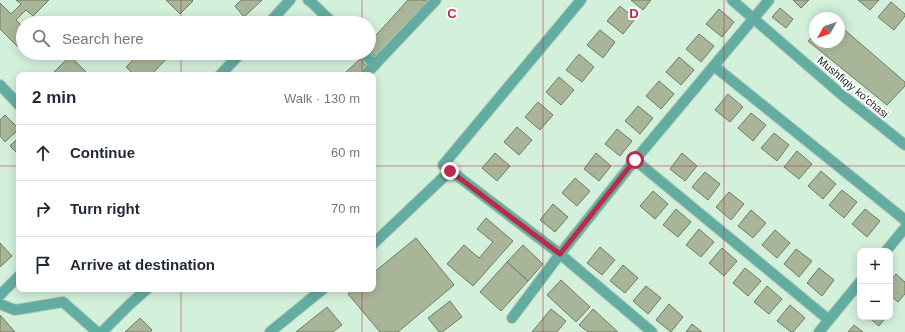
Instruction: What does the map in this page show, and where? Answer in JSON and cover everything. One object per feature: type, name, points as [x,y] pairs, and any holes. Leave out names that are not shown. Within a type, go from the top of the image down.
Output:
[{"type":"street","points":[[275,16],[290,0]]},
{"type":"street","points":[[308,0],[326,16]]},
{"type":"street","points":[[368,72],[436,0]]},
{"type":"street","points":[[582,0],[443,166],[560,254],[652,332]]},
{"type":"street","name":"Mushfiqiy ko'chasi","points":[[732,0],[842,95],[905,145]]},
{"type":"street","points":[[512,318],[560,254],[635,160],[769,0]]},
{"type":"street","points":[[223,72],[234,60]]},
{"type":"street","points":[[370,60],[375,65]]},
{"type":"street","points":[[714,66],[905,220]]},
{"type":"street","points":[[0,85],[16,102]]},
{"type":"street","points":[[635,160],[829,320]]},
{"type":"street","points":[[376,241],[450,171]]},
{"type":"street","points":[[888,248],[905,228]]},
{"type":"street","points":[[0,295],[16,279]]},
{"type":"street","points":[[819,332],[858,284]]},
{"type":"street","points":[[102,332],[144,292]]},
{"type":"street","points":[[270,332],[319,292]]},
{"type":"street","points":[[0,304],[15,310],[63,302],[96,332]]},
{"type":"building","points":[[16,0],[49,0],[33,16],[26,10],[20,16],[16,16],[16,45],[0,29],[0,3],[11,14],[21,4]]},
{"type":"building","points":[[166,0],[192,0],[193,1],[180,14]]},
{"type":"building","points":[[241,0],[262,0],[245,16],[243,16],[235,6]]},
{"type":"building","points":[[408,0],[428,0],[376,57],[376,35]]},
{"type":"building","points":[[631,0],[651,0],[643,10]]},
{"type":"building","points":[[793,0],[809,0],[801,8]]},
{"type":"building","points":[[858,0],[879,0],[870,10]]},
{"type":"building","points":[[891,2],[905,14],[894,30],[878,17]]},
{"type":"building","points":[[620,6],[635,19],[623,34],[607,21]]},
{"type":"building","points":[[780,8],[793,19],[786,28],[772,17]]},
{"type":"building","points":[[719,9],[734,22],[722,37],[706,24]]},
{"type":"building","points":[[600,30],[615,42],[603,58],[587,45]]},
{"type":"building","points":[[845,30],[905,82],[905,86],[887,105],[817,48],[845,48]]},
{"type":"building","points":[[699,34],[714,46],[701,62],[686,49]]},
{"type":"building","points":[[579,54],[594,67],[582,82],[566,70]]},
{"type":"building","points":[[679,57],[694,70],[681,85],[666,72]]},
{"type":"building","points":[[66,60],[74,60],[86,72],[54,72]]},
{"type":"building","points":[[133,60],[165,60],[154,72],[131,72],[126,67]]},
{"type":"building","points":[[359,60],[361,60],[367,67],[362,72],[346,72]]},
{"type":"building","points":[[559,77],[574,90],[561,105],[546,92]]},
{"type":"building","points":[[659,81],[674,94],[661,109],[646,96]]},
{"type":"building","points":[[728,94],[743,107],[730,122],[715,110]]},
{"type":"building","points":[[538,102],[553,115],[540,130],[525,117]]},
{"type":"building","points":[[638,106],[653,118],[640,134],[625,121]]},
{"type":"building","points":[[751,113],[766,125],[753,141],[738,128]]},
{"type":"building","points":[[5,115],[16,126],[16,132],[5,142],[0,136],[0,120]]},
{"type":"building","points":[[517,127],[532,140],[519,155],[504,142]]},
{"type":"building","points":[[617,129],[632,141],[620,156],[605,144]]},
{"type":"building","points":[[774,133],[789,145],[777,161],[761,148]]},
{"type":"building","points":[[16,140],[16,152],[10,146]]},
{"type":"building","points":[[797,151],[812,164],[799,179],[784,167]]},
{"type":"building","points":[[495,153],[510,166],[497,181],[482,168]]},
{"type":"building","points":[[596,153],[611,166],[599,181],[584,169]]},
{"type":"building","points":[[682,153],[697,166],[685,181],[670,169]]},
{"type":"building","points":[[821,171],[836,184],[823,199],[808,186]]},
{"type":"building","points":[[705,172],[720,184],[708,200],[692,187]]},
{"type":"building","points":[[575,178],[590,191],[577,206],[562,193]]},
{"type":"building","points":[[842,190],[857,202],[844,218],[829,205]]},
{"type":"building","points":[[653,191],[668,204],[655,219],[640,206]]},
{"type":"building","points":[[729,192],[744,204],[731,220],[716,207]]},
{"type":"building","points":[[553,204],[568,217],[555,232],[540,220]]},
{"type":"building","points":[[676,209],[691,222],[678,237],[663,225]]},
{"type":"building","points":[[865,209],[880,221],[867,237],[852,224]]},
{"type":"building","points":[[751,210],[766,223],[753,238],[738,226]]},
{"type":"building","points":[[486,218],[513,241],[473,286],[447,264],[464,245],[479,258],[493,242],[477,229]]},
{"type":"building","points":[[699,229],[714,242],[701,257],[686,245]]},
{"type":"building","points":[[775,230],[790,243],[777,258],[762,245]]},
{"type":"building","points":[[416,238],[454,285],[398,332],[380,332],[348,294],[350,292],[376,292],[376,271]]},
{"type":"building","points":[[0,243],[12,256],[0,267]]},
{"type":"building","points":[[523,245],[543,264],[528,281],[507,262]]},
{"type":"building","points":[[600,247],[615,260],[602,275],[587,263]]},
{"type":"building","points":[[722,248],[737,261],[724,276],[709,263]]},
{"type":"building","points":[[796,249],[812,261],[799,277],[784,264]]},
{"type":"building","points":[[507,262],[528,281],[501,311],[480,292]]},
{"type":"building","points":[[623,265],[638,278],[625,293],[610,281]]},
{"type":"building","points":[[745,268],[761,281],[748,296],[733,283]]},
{"type":"building","points":[[819,268],[834,280],[822,296],[807,283]]},
{"type":"building","points":[[896,274],[905,282],[905,294],[898,302],[893,298],[893,278]]},
{"type":"building","points":[[561,280],[590,307],[576,322],[547,295]]},
{"type":"building","points":[[646,286],[661,298],[648,314],[633,301]]},
{"type":"building","points":[[767,286],[782,299],[769,314],[754,302]]},
{"type":"building","points":[[450,301],[462,317],[442,332],[439,332],[428,318]]},
{"type":"building","points":[[669,304],[683,317],[671,332],[656,320]]},
{"type":"building","points":[[790,305],[805,318],[793,332],[777,321]]},
{"type":"building","points":[[327,307],[342,325],[333,332],[296,332]]},
{"type":"building","points":[[551,309],[566,321],[557,332],[532,332]]},
{"type":"building","points":[[593,309],[618,332],[588,332],[579,325]]},
{"type":"building","points":[[0,315],[15,332],[0,332]]},
{"type":"building","points":[[140,318],[152,330],[150,332],[125,332]]},
{"type":"building","points":[[872,320],[884,320],[879,326]]},
{"type":"building","points":[[692,324],[702,332],[686,332]]},
{"type":"building","points":[[854,325],[863,332],[848,332]]},
{"type":"route","points":[[450,171],[560,254],[635,160]]}]
